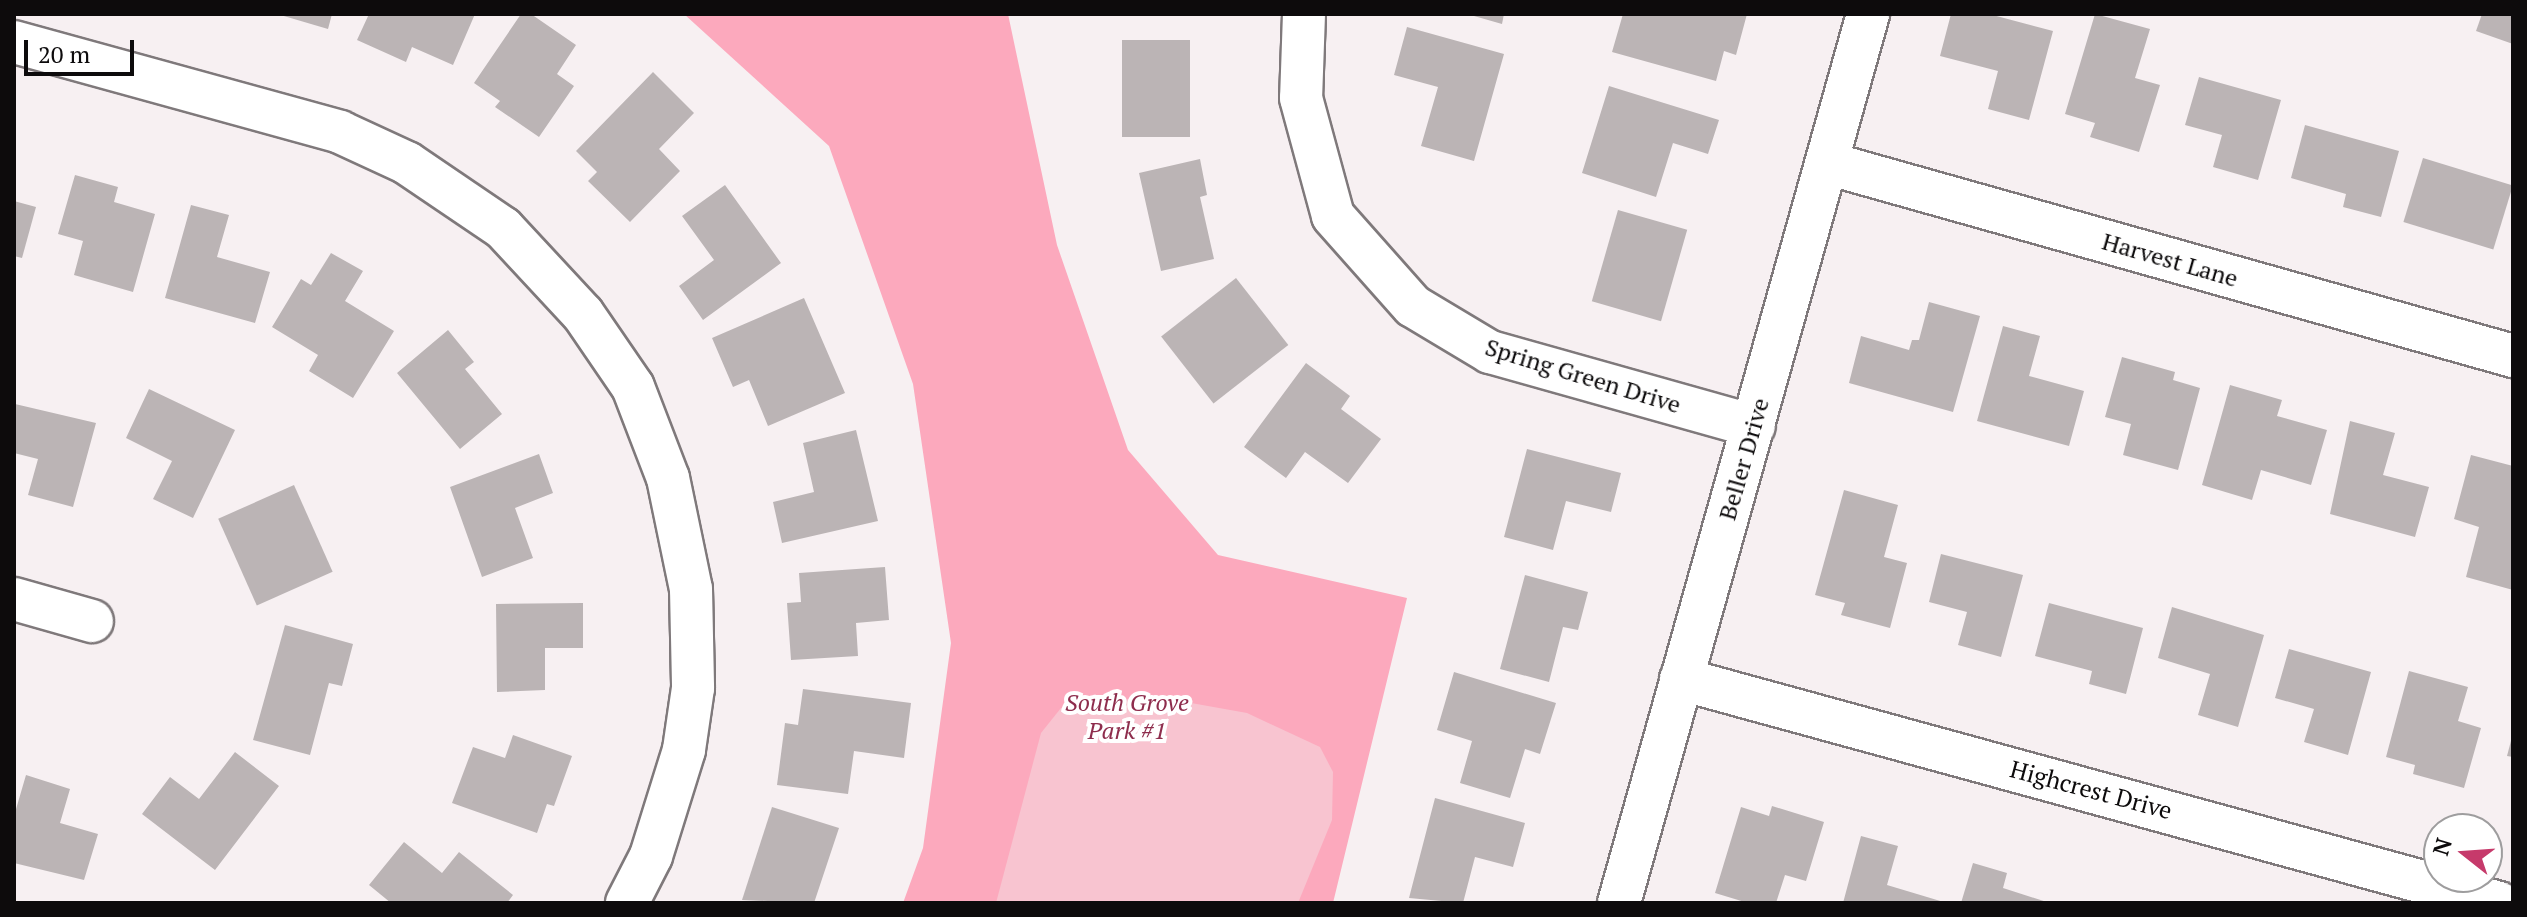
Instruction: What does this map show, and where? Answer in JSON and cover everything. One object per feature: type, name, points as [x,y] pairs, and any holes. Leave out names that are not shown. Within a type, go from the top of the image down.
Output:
[{"type":"street","name":"Spring Green Drive","points":[[1304,14],[1301,98],[1333,216],[1395,289],[1440,326],[1490,352],[1754,426]]},
{"type":"street","name":"Beller Drive","points":[[1619,903],[1868,14]]},
{"type":"street","points":[[14,42],[340,132],[407,163],[503,228],[583,314],[633,387],[668,478],[691,589],[693,676],[684,750],[651,856],[627,903]]},
{"type":"street","name":"Harvest Lane","points":[[1827,163],[2513,356]]},
{"type":"street","points":[[14,599],[92,621]]},
{"type":"street","name":"Highcrest Drive","points":[[1681,679],[2499,903]]},
{"type":"green space","name":"South Grove Park #1","points":[[684,14],[1008,14],[1057,245],[1128,450],[1218,555],[1407,598],[1333,903],[903,903],[923,848],[951,643],[913,384],[829,146]]},
{"type":"shaded area","points":[[1152,696],[1247,713],[1320,747],[1333,772],[1332,820],[1298,903],[996,903],[1041,733],[1061,708]]},
{"type":"building","points":[[277,14],[332,14],[328,29]]},
{"type":"building","points":[[369,14],[475,14],[453,65],[412,47],[406,62],[357,40]]},
{"type":"building","points":[[521,14],[531,14],[576,45],[557,74],[574,86],[539,137],[495,107],[500,101],[474,83]]},
{"type":"building","points":[[1467,14],[1504,14],[1502,24]]},
{"type":"building","points":[[1623,14],[1747,14],[1736,55],[1724,51],[1716,81],[1612,52]]},
{"type":"building","points":[[1951,14],[1989,14],[2053,31],[2029,120],[1988,109],[1998,71],[1940,56]]},
{"type":"building","points":[[2095,14],[2150,29],[2135,78],[2160,85],[2139,152],[2090,137],[2095,123],[2065,114]]},
{"type":"building","points":[[2482,14],[2513,14],[2513,44],[2476,31]]},
{"type":"building","points":[[1407,27],[1504,54],[1474,161],[1421,146],[1438,87],[1394,75]]},
{"type":"building","points":[[1122,40],[1190,40],[1190,137],[1122,137]]},
{"type":"building","points":[[653,72],[694,113],[659,149],[680,171],[630,222],[588,181],[597,172],[576,151]]},
{"type":"building","points":[[2199,77],[2281,100],[2258,180],[2213,167],[2222,135],[2185,125]]},
{"type":"building","points":[[1609,86],[1719,120],[1708,154],[1673,143],[1656,197],[1582,173]]},
{"type":"building","points":[[2305,125],[2399,151],[2381,217],[2343,207],[2346,194],[2291,178]]},
{"type":"building","points":[[2423,158],[2513,185],[2493,250],[2403,222]]},
{"type":"building","points":[[1200,159],[1207,195],[1200,197],[1214,259],[1161,271],[1139,173]]},
{"type":"building","points":[[75,175],[118,187],[114,202],[155,214],[133,292],[74,275],[83,241],[58,234]]},
{"type":"building","points":[[725,185],[781,263],[703,320],[679,286],[714,260],[682,216]]},
{"type":"building","points":[[14,201],[36,207],[22,258],[14,256]]},
{"type":"building","points":[[191,205],[229,215],[217,257],[270,272],[255,323],[165,298]]},
{"type":"building","points":[[1618,210],[1687,230],[1661,321],[1592,301]]},
{"type":"building","points":[[331,253],[363,271],[345,301],[394,331],[353,398],[309,371],[318,355],[272,327],[301,279],[311,285]]},
{"type":"building","points":[[1236,278],[1288,345],[1213,403],[1161,336]]},
{"type":"building","points":[[804,298],[845,393],[768,426],[749,380],[733,387],[712,338]]},
{"type":"building","points":[[1929,302],[1980,316],[1953,412],[1849,383],[1861,336],[1909,350],[1912,340],[1919,340]]},
{"type":"building","points":[[2003,326],[2040,336],[2029,376],[2084,391],[2069,446],[1977,421]]},
{"type":"building","points":[[448,330],[474,362],[465,369],[502,414],[460,449],[397,373]]},
{"type":"building","points":[[2122,357],[2175,372],[2173,380],[2200,388],[2178,470],[2123,455],[2131,424],[2105,417]]},
{"type":"building","points":[[1306,363],[1350,396],[1341,409],[1381,439],[1348,483],[1305,452],[1286,478],[1244,447]]},
{"type":"building","points":[[2230,385],[2282,400],[2277,416],[2327,430],[2311,485],[2261,470],[2252,500],[2202,485]]},
{"type":"building","points":[[149,389],[235,430],[193,518],[153,499],[172,461],[126,438]]},
{"type":"building","points":[[15,404],[96,423],[73,507],[28,495],[38,459],[14,453]]},
{"type":"building","points":[[2350,421],[2395,433],[2383,475],[2429,487],[2415,537],[2330,514]]},
{"type":"building","points":[[856,430],[878,521],[782,543],[773,502],[814,492],[803,443]]},
{"type":"building","points":[[1527,449],[1621,473],[1611,512],[1566,501],[1553,550],[1504,537]]},
{"type":"building","points":[[539,454],[553,493],[515,508],[533,558],[482,577],[450,487]]},
{"type":"building","points":[[2471,455],[2513,466],[2513,590],[2466,577],[2479,527],[2454,519]]},
{"type":"building","points":[[294,485],[333,572],[257,606],[218,519]]},
{"type":"building","points":[[1844,490],[1898,505],[1884,557],[1907,563],[1890,628],[1841,615],[1845,603],[1815,595]]},
{"type":"building","points":[[1941,554],[2023,575],[2001,657],[1958,645],[1967,612],[1929,602]]},
{"type":"building","points":[[885,567],[889,620],[856,623],[858,656],[791,660],[787,603],[801,602],[799,573]]},
{"type":"building","points":[[1525,575],[1588,592],[1578,630],[1563,627],[1549,682],[1500,669]]},
{"type":"building","points":[[583,603],[583,648],[545,648],[545,690],[497,692],[496,604]]},
{"type":"building","points":[[2049,603],[2143,628],[2126,694],[2089,684],[2092,671],[2035,656]]},
{"type":"building","points":[[2172,607],[2264,635],[2238,727],[2198,715],[2210,674],[2158,658]]},
{"type":"building","points":[[285,625],[353,644],[342,686],[329,683],[310,755],[253,740]]},
{"type":"building","points":[[2289,649],[2371,672],[2348,755],[2304,742],[2314,709],[2275,698]]},
{"type":"building","points":[[2409,671],[2468,687],[2458,721],[2481,728],[2464,788],[2413,774],[2415,765],[2386,757]]},
{"type":"building","points":[[1454,672],[1556,703],[1540,754],[1525,749],[1510,798],[1460,783],[1472,741],[1437,730]]},
{"type":"building","points":[[803,689],[911,703],[904,758],[854,751],[848,794],[777,785],[785,723],[798,725]]},
{"type":"building","points":[[513,735],[572,756],[554,806],[547,804],[537,833],[452,803],[473,747],[505,758]]},
{"type":"building","points":[[2513,737],[2513,757],[2507,756]]},
{"type":"building","points":[[235,752],[279,786],[215,870],[142,814],[170,777],[199,799]]},
{"type":"building","points":[[26,775],[70,789],[60,823],[98,834],[84,880],[14,863],[14,816]]},
{"type":"building","points":[[1435,798],[1525,823],[1513,867],[1475,857],[1463,903],[1409,898]]},
{"type":"building","points":[[1772,806],[1824,822],[1806,881],[1785,875],[1776,903],[1748,903],[1715,893],[1741,807],[1769,816]]},
{"type":"building","points":[[772,807],[839,828],[814,903],[742,900]]},
{"type":"building","points":[[1861,836],[1898,846],[1887,885],[1947,903],[1843,903]]},
{"type":"building","points":[[404,842],[442,873],[459,852],[513,895],[507,903],[391,903],[369,885]]},
{"type":"building","points":[[1973,863],[2007,873],[2003,888],[2050,903],[1961,903]]}]
